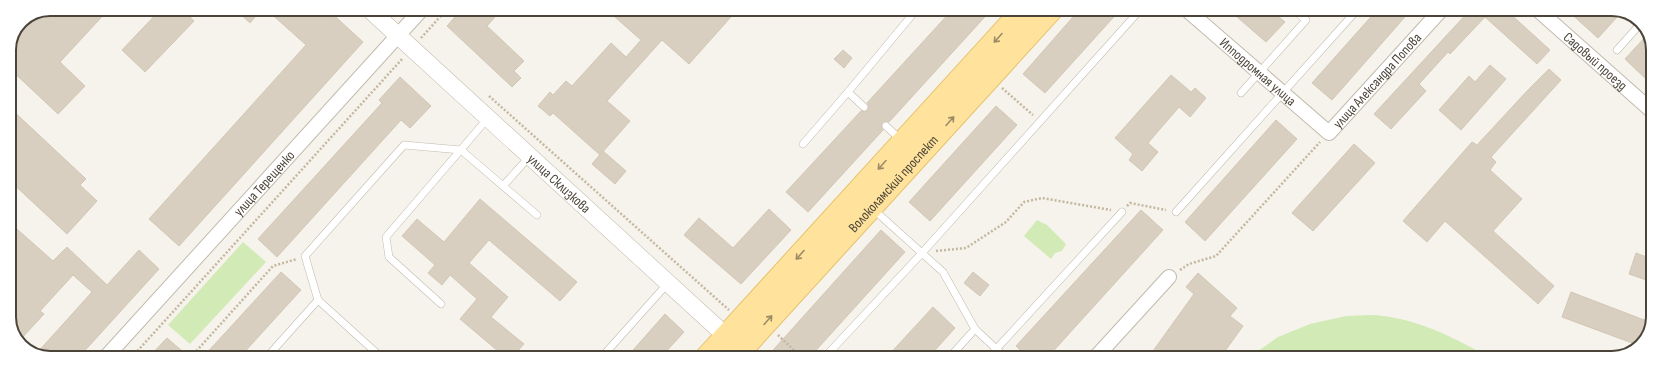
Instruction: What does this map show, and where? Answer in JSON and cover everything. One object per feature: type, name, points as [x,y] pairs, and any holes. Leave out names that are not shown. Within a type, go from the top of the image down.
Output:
[{"type":"main road","name":"Волоколамский проспект","points":[[738,350],[903,142],[1018,16]]},
{"type":"main road","name":"Волоколамский проспект","points":[[738,350],[1046,16]]},
{"type":"street","name":"улица Склизкова","points":[[381,16],[404,30],[417,42],[488,118],[669,282],[738,350]]},
{"type":"street","name":"улица Терещенко","points":[[111,351],[416,16]]},
{"type":"street","name":"Ипподромная улица","points":[[1194,16],[1328,133]]},
{"type":"street","name":"улица Александра Попова","points":[[1328,133],[1435,16]]},
{"type":"street","name":"Садовый проезд","points":[[1545,16],[1646,107]]},
{"type":"street","points":[[1101,351],[1170,277]]},
{"type":"lane","points":[[803,144],[911,16]]},
{"type":"lane","points":[[830,351],[922,252],[1135,16]]},
{"type":"lane","points":[[1241,94],[1306,20],[1301,16]]},
{"type":"lane","points":[[1176,212],[1352,16]]},
{"type":"lane","points":[[1617,50],[1638,27]]},
{"type":"lane","points":[[848,92],[864,106]]},
{"type":"lane","points":[[441,304],[389,257],[386,237],[488,118]]},
{"type":"lane","points":[[886,126],[903,142]]},
{"type":"lane","points":[[374,351],[318,300],[305,256],[404,145],[461,150],[537,215]]},
{"type":"lane","points":[[503,186],[530,155]]},
{"type":"lane","points":[[871,207],[943,272],[975,329],[996,349],[1122,212]]},
{"type":"lane","points":[[607,351],[669,282]]},
{"type":"lane","points":[[272,351],[318,300]]},
{"type":"lane","points":[[955,351],[975,329]]},
{"type":"path","points":[[137,351],[441,16]]},
{"type":"path","points":[[404,30],[417,42],[428,42]]},
{"type":"path","points":[[1001,88],[1040,121]]},
{"type":"path","points":[[484,92],[731,312]]},
{"type":"path","points":[[1170,277],[1189,264],[1216,256],[1328,133]]},
{"type":"path","points":[[922,252],[966,248],[1006,222],[1024,202],[1042,198],[1122,212],[1130,203],[1176,212]]},
{"type":"path","points":[[196,351],[273,266],[305,256]]},
{"type":"path","points":[[777,335],[794,351]]},
{"type":"green space","points":[[1037,220],[1047,225],[1066,244],[1062,251],[1055,253],[1051,259],[1024,236]]},
{"type":"green space","points":[[243,242],[266,262],[190,344],[168,325]]},
{"type":"green space","points":[[1378,315],[1398,318],[1426,326],[1477,351],[1258,351],[1278,337],[1310,324],[1346,316]]},
{"type":"building","points":[[103,16],[60,62],[85,86],[58,114],[16,75],[16,50],[19,37],[26,26],[43,17]]},
{"type":"building","points":[[154,16],[189,16],[194,21],[145,72],[122,50]]},
{"type":"building","points":[[242,16],[256,16],[250,23]]},
{"type":"building","points":[[274,16],[335,16],[363,42],[179,246],[149,219],[306,45]]},
{"type":"building","points":[[456,16],[496,16],[487,26],[524,61],[514,71],[521,78],[512,87],[447,26]]},
{"type":"building","points":[[614,16],[732,16],[689,64],[662,40],[607,101],[630,121],[600,155],[553,113],[550,116],[538,106],[550,92],[553,95],[566,81],[572,86],[611,43],[626,57],[641,40]]},
{"type":"building","points":[[947,16],[986,16],[889,122],[885,121],[882,123],[881,127],[883,130],[808,212],[786,192],[861,111],[865,112],[868,110],[869,106],[867,103]]},
{"type":"building","points":[[1074,16],[1115,16],[1045,93],[1023,74]]},
{"type":"building","points":[[1236,16],[1278,16],[1285,22],[1266,42]]},
{"type":"building","points":[[1372,16],[1406,16],[1332,100],[1312,83]]},
{"type":"building","points":[[1464,16],[1513,16],[1550,50],[1537,64],[1485,17],[1450,54],[1448,52],[1419,84],[1426,91],[1391,129],[1374,114]]},
{"type":"building","points":[[1574,16],[1617,17],[1598,38]]},
{"type":"building","points":[[1644,39],[1646,47],[1646,79],[1625,59]]},
{"type":"building","points":[[843,50],[852,58],[844,68],[834,59]]},
{"type":"building","points":[[1490,65],[1506,79],[1461,130],[1439,110],[1469,76],[1475,82]]},
{"type":"building","points":[[1549,69],[1561,80],[1491,157],[1496,162],[1490,170],[1522,199],[1493,231],[1554,286],[1538,304],[1445,221],[1427,242],[1403,221],[1472,142],[1477,145]]},
{"type":"building","points":[[1171,75],[1191,92],[1195,88],[1206,98],[1190,117],[1179,107],[1148,143],[1158,152],[1142,171],[1129,160],[1133,154],[1115,138]]},
{"type":"building","points":[[400,77],[431,106],[410,128],[401,120],[277,257],[258,239],[382,103],[379,100]]},
{"type":"building","points":[[996,106],[1017,125],[930,221],[909,202]]},
{"type":"building","points":[[16,114],[86,179],[80,185],[97,201],[67,234],[16,187]]},
{"type":"building","points":[[1276,120],[1297,139],[1205,241],[1185,222]]},
{"type":"building","points":[[1354,144],[1375,163],[1313,231],[1292,213]]},
{"type":"building","points":[[603,151],[626,171],[615,184],[592,164]]},
{"type":"building","points":[[480,199],[577,282],[560,301],[489,240],[469,263],[508,297],[491,317],[524,344],[518,351],[498,351],[460,319],[477,299],[450,275],[442,285],[428,273],[435,265],[402,236],[417,219],[444,242]]},
{"type":"building","points":[[769,209],[791,230],[741,284],[684,235],[699,218],[733,248]]},
{"type":"building","points":[[1141,210],[1163,230],[1053,351],[1021,351],[1016,346]]},
{"type":"building","points":[[16,228],[53,261],[67,247],[107,285],[139,250],[159,269],[84,351],[50,351],[40,349],[92,292],[73,275],[40,311],[44,314],[23,337],[16,320]]},
{"type":"building","points":[[881,230],[905,252],[815,351],[772,351]]},
{"type":"building","points":[[1636,253],[1646,257],[1646,280],[1629,274]]},
{"type":"building","points":[[281,272],[301,290],[245,351],[209,351]]},
{"type":"building","points":[[973,272],[989,285],[980,296],[964,283]]},
{"type":"building","points":[[1198,273],[1237,308],[1230,316],[1243,326],[1225,351],[1153,351],[1194,294],[1186,287]]},
{"type":"building","points":[[1571,292],[1646,321],[1642,334],[1634,344],[1562,317]]},
{"type":"building","points":[[933,307],[955,328],[934,351],[892,351]]},
{"type":"building","points":[[665,314],[684,332],[666,351],[632,351]]},
{"type":"building","points":[[167,338],[182,351],[155,351]]}]
